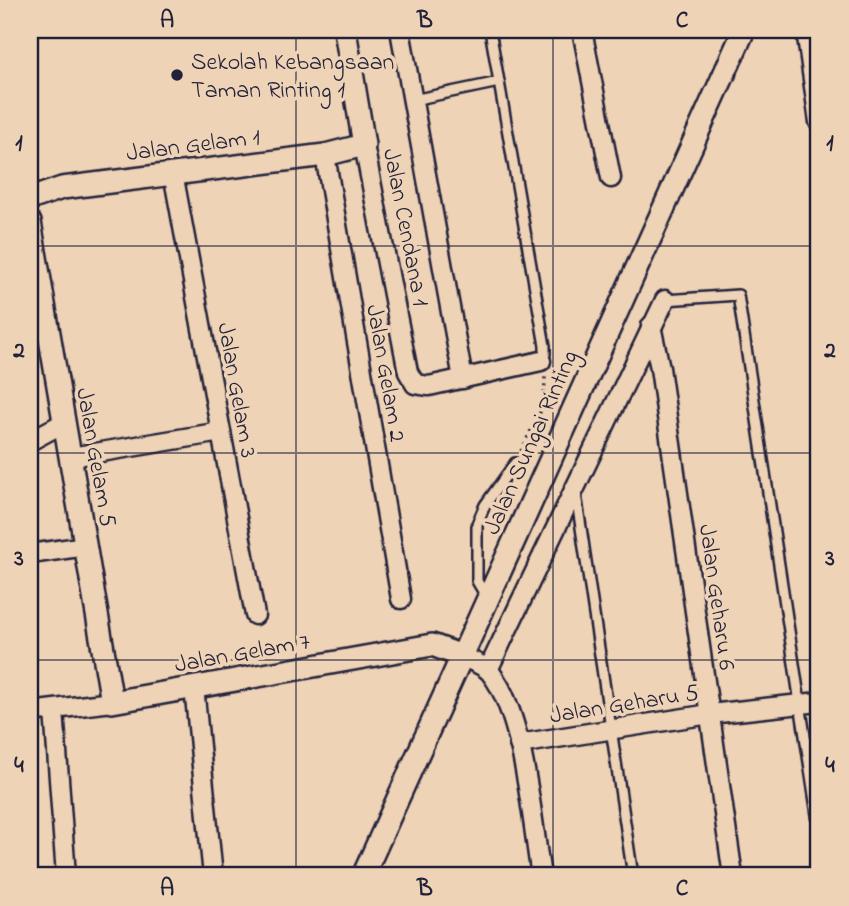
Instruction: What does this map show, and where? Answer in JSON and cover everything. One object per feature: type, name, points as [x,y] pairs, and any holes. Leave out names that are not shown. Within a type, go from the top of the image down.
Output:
[{"type":"street","name":"Jalan Cendana 1","points":[[345,30],[408,372],[415,384],[429,386],[541,361]]},
{"type":"street","name":"Jalan Cendana 1","points":[[400,30],[463,379]]},
{"type":"street","points":[[582,30],[611,178]]},
{"type":"street","name":"Jalan Sungai Rinting","points":[[363,876],[744,30]]},
{"type":"street","points":[[806,30],[819,122]]},
{"type":"street","name":"Jalan Gelam 1","points":[[30,200],[61,188],[325,155],[365,145]]},
{"type":"street","name":"Jalan Gelam 2","points":[[325,155],[401,599]]},
{"type":"street","name":"Jalan Gelam 3","points":[[173,173],[255,615]]},
{"type":"street","name":"Jalan Gelam 5","points":[[30,222],[112,702]]},
{"type":"street","points":[[488,670],[665,300]]},
{"type":"street","name":"Jalan Geharu 6","points":[[652,326],[733,876]]},
{"type":"street","points":[[30,441],[65,422]]},
{"type":"street","points":[[71,457],[220,432]]},
{"type":"street","points":[[30,554],[86,546]]},
{"type":"street","name":"Jalan Gelam 7","points":[[30,712],[112,702],[432,645],[462,656]]},
{"type":"street","points":[[462,656],[488,670],[507,698],[519,744],[541,876]]},
{"type":"street","points":[[194,687],[213,876]]},
{"type":"street","name":"Jalan Geharu 5","points":[[519,744],[710,714],[819,702]]},
{"type":"street","points":[[54,709],[66,876]]},
{"type":"lane","points":[[490,30],[545,346],[541,361]]},
{"type":"lane","points":[[412,100],[499,82]]},
{"type":"lane","points":[[665,300],[738,295],[819,828]]},
{"type":"lane","points":[[488,599],[477,581],[477,524],[485,505],[515,463]]},
{"type":"lane","points":[[575,487],[633,876]]},
{"type":"path","points":[[515,463],[533,432],[544,404],[546,382],[541,361]]},
{"type":"place","name":"Sekolah Kebangsaan Taman Rinting 1","points":[[177,75]]}]
